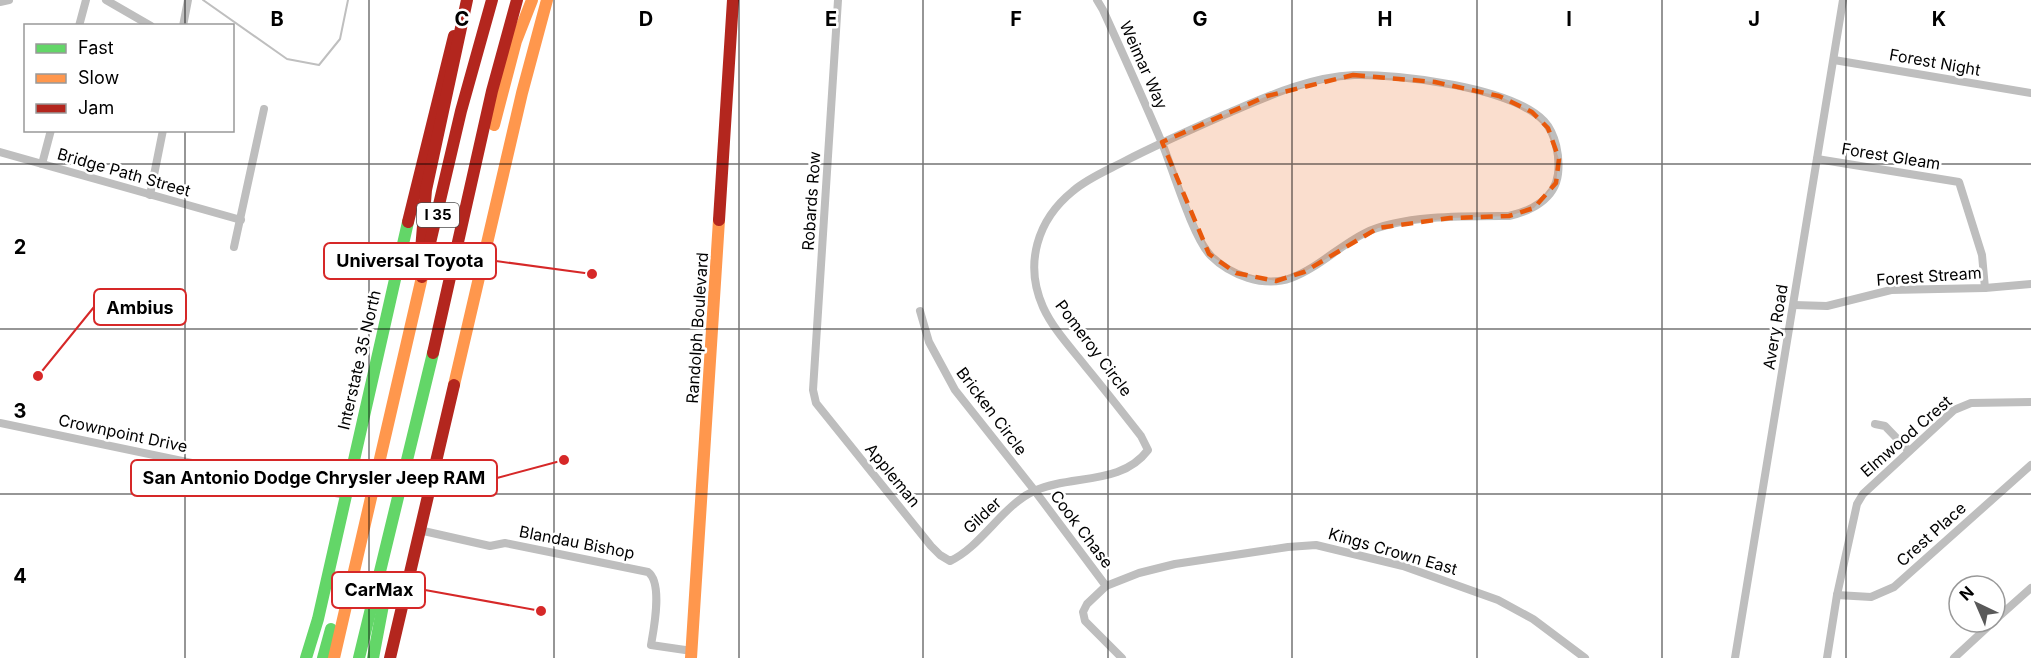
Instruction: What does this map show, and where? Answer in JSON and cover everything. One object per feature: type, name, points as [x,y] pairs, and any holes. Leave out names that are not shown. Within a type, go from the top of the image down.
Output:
[{"type":"main road","points":[[415,312],[425,193],[461,39],[466,0]]},
{"type":"main road","name":"Interstate 35 North","points":[[306,658],[318,619],[405,231],[466,0]]},
{"type":"main road","name":"I 35","points":[[334,658],[461,111],[492,0]]},
{"type":"main road","name":"I 35","points":[[359,658],[426,384],[492,91],[517,0]]},
{"type":"main road","points":[[452,268],[488,151],[514,49],[532,0]]},
{"type":"main road","points":[[390,658],[522,93],[547,0]]},
{"type":"main road","name":"Randolph Boulevard","points":[[692,655],[733,0]]},
{"type":"main road","points":[[373,658],[407,498],[426,384]]},
{"type":"main road","points":[[323,658],[348,556],[388,430]]},
{"type":"street","points":[[0,2],[9,0]]},
{"type":"street","points":[[80,24],[86,0]]},
{"type":"street","points":[[106,0],[148,24]]},
{"type":"street","points":[[183,24],[188,0]]},
{"type":"street","name":"Robards Row","points":[[816,403],[813,390],[838,0]]},
{"type":"street","name":"Weimar Way","points":[[1096,0],[1103,10],[1162,142],[1198,236],[1209,254],[1224,267],[1258,280],[1276,281],[1304,272],[1342,245],[1378,228],[1440,218],[1509,216],[1534,208],[1556,183],[1559,159],[1552,137]]},
{"type":"street","name":"Avery Road","points":[[1735,658],[1843,0]]},
{"type":"street","name":"Forest Night","points":[[1834,60],[2031,93]]},
{"type":"street","name":"Pomeroy Circle","points":[[1035,491],[1056,484],[1102,477],[1127,469],[1141,460],[1148,450],[1141,436],[1054,326],[1040,299],[1033,265],[1039,235],[1051,214],[1066,196],[1095,177],[1162,142],[1267,96],[1303,85],[1353,75],[1389,76],[1435,82],[1499,96],[1532,112],[1545,122],[1552,137]]},
{"type":"street","points":[[234,247],[264,109]]},
{"type":"street","points":[[42,164],[50,132]]},
{"type":"street","points":[[150,195],[163,132]]},
{"type":"street","name":"Bridge Path Street","points":[[0,152],[240,220]]},
{"type":"street","name":"Forest Gleam","points":[[1817,159],[1959,182],[1982,255],[1985,288]]},
{"type":"street","name":"Forest Stream","points":[[1794,305],[1827,306],[1892,290],[1985,288],[2031,284]]},
{"type":"street","name":"Bricken Circle","points":[[920,312],[929,342],[955,390],[1035,491]]},
{"type":"street","name":"Elmwood Crest","points":[[1827,658],[1857,504],[1863,494],[1954,410],[1971,403],[2031,402]]},
{"type":"street","name":"Appleman","points":[[816,403],[931,546],[950,561]]},
{"type":"street","name":"Crownpoint Drive","points":[[0,423],[345,495]]},
{"type":"street","points":[[1875,424],[1885,426],[1909,452]]},
{"type":"street","name":"Crest Place","points":[[1838,595],[1871,597],[1894,587],[2031,465]]},
{"type":"street","name":"Gilder","points":[[950,561],[963,554],[1026,496],[1035,491]]},
{"type":"street","name":"Cook Chase","points":[[1035,491],[1106,586]]},
{"type":"street","name":"Blandau Bishop","points":[[420,530],[490,546],[505,543],[648,572],[652,575],[656,585],[651,645],[692,655]]},
{"type":"street","name":"Kings Crown East","points":[[1106,586],[1139,573],[1175,564],[1316,545],[1403,566],[1498,600],[1533,619],[1585,658]]},
{"type":"street","points":[[1106,586],[1088,604],[1083,612],[1084,621],[1122,658]]},
{"type":"street","points":[[2007,609],[2031,588]]},
{"type":"street","points":[[1954,658],[1980,634]]},
{"type":"highlighted area","points":[[1353,75],[1435,82],[1499,96],[1532,112],[1548,128],[1559,159],[1556,183],[1534,208],[1509,216],[1450,218],[1378,228],[1304,272],[1276,281],[1236,273],[1209,254],[1162,142],[1267,96]]},
{"type":"waterway","points":[[203,0],[287,59],[319,65],[340,39],[348,0]]},
{"type":"traffic: fast","points":[[306,658],[318,619],[408,222]]},
{"type":"traffic: fast","points":[[359,658],[433,353]]},
{"type":"traffic: fast","points":[[373,658],[387,584]]},
{"type":"traffic: fast","points":[[323,658],[331,629]]},
{"type":"traffic: slow","points":[[494,125],[516,41],[532,0]]},
{"type":"traffic: slow","points":[[454,385],[522,93],[547,0]]},
{"type":"traffic: slow","points":[[691,658],[719,220]]},
{"type":"traffic: slow","points":[[334,658],[422,277]]},
{"type":"traffic: jam","points":[[421,250],[426,190],[467,0]]},
{"type":"traffic: jam","points":[[422,277],[461,111],[492,0]]},
{"type":"traffic: jam","points":[[433,353],[492,91],[517,0]]},
{"type":"traffic: jam","points":[[719,220],[733,0]]},
{"type":"traffic: jam","points":[[408,222],[454,36]]},
{"type":"traffic: jam","points":[[390,658],[454,385]]},
{"type":"place","name":"Universal Toyota","points":[[592,274]]},
{"type":"place","name":"Ambius","points":[[38,376]]},
{"type":"place","name":"San Antonio Dodge Chrysler Jeep RAM","points":[[564,460]]},
{"type":"place","name":"CarMax","points":[[541,611]]}]
